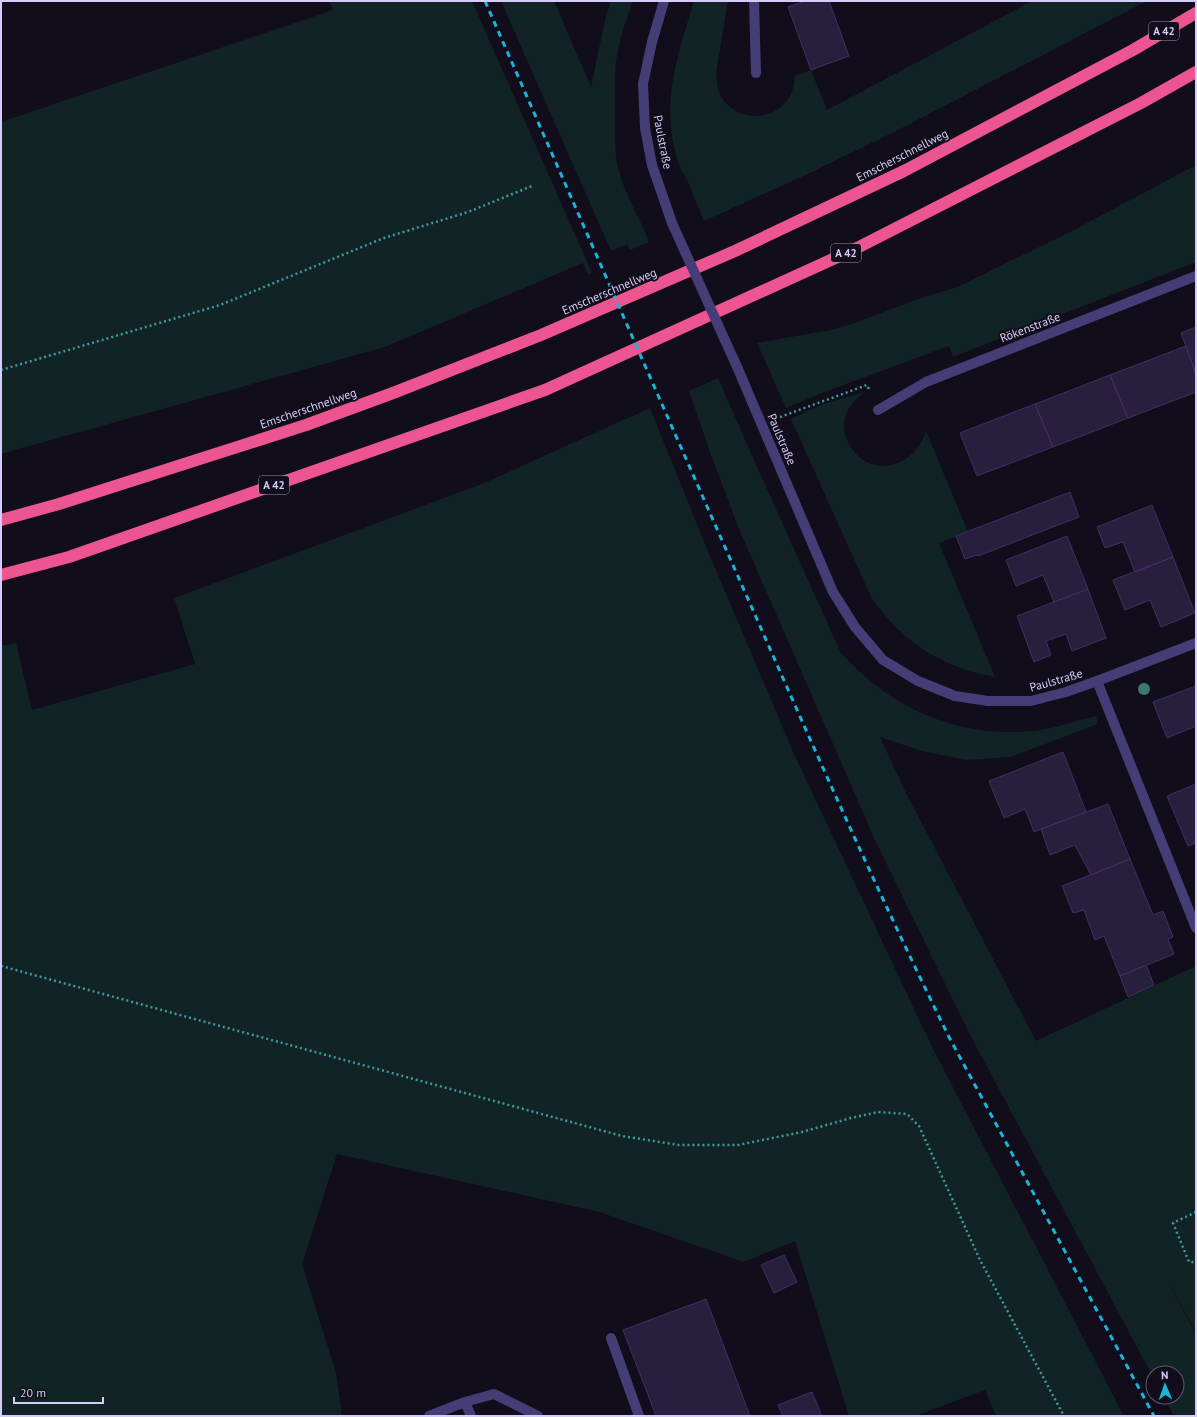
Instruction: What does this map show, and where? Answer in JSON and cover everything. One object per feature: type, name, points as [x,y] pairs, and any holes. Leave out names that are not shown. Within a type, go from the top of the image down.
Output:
[{"type":"highway","name":"Emscherschnellweg","points":[[1,520],[59,504],[306,425],[393,393],[541,335],[735,251],[904,171],[1133,50],[1196,13]]},
{"type":"highway","name":"A 42","points":[[1,575],[69,557],[546,390],[855,250],[1141,103],[1196,72]]},
{"type":"street","name":"Paulstraße","points":[[664,1],[652,42],[643,84],[644,128],[651,158],[672,223],[738,369],[833,592],[856,627],[883,660],[918,681],[955,696],[988,702],[1031,701],[1066,692],[1196,643]]},
{"type":"street","points":[[754,1],[756,73]]},
{"type":"street","name":"Rökenstraße","points":[[878,410],[926,382],[1196,276]]},
{"type":"street","name":"Paulstraße","points":[[1097,681],[1196,928]]},
{"type":"street","points":[[611,1338],[638,1416]]},
{"type":"street","points":[[429,1416],[465,1402],[494,1394],[538,1416]]},
{"type":"street","points":[[465,1402],[471,1416]]},
{"type":"path","points":[[1,370],[220,305],[384,238],[468,212],[532,186]]},
{"type":"path","points":[[793,411],[867,385],[878,410]]},
{"type":"path","points":[[1,966],[622,1136],[679,1145],[738,1145],[802,1132],[878,1112],[907,1114],[919,1126],[980,1260],[1064,1416]]},
{"type":"path","points":[[1196,1212],[1173,1223],[1189,1262],[1196,1262]]},
{"type":"shaded area","points":[[329,1],[472,1],[592,273],[588,275],[583,263],[385,347],[1,454],[1,122],[333,10]]},
{"type":"shaded area","points":[[501,1],[554,1],[591,87],[606,15],[611,1],[633,1],[620,39],[616,63],[615,148],[617,163],[624,186],[649,242],[630,250],[627,244],[611,251]]},
{"type":"shaded area","points":[[694,1],[728,1],[716,74],[718,90],[724,101],[731,108],[740,113],[759,116],[769,114],[786,102],[790,96],[795,76],[811,70],[827,110],[1032,1],[1147,1],[900,129],[812,172],[704,221],[678,162],[673,141],[671,120],[673,81],[677,61]]},
{"type":"shaded area","points":[[1196,165],[1196,262],[953,357],[949,346],[819,394],[786,408],[757,343],[830,330],[849,325],[915,300],[957,287],[1068,233]]},
{"type":"shaded area","points":[[718,378],[841,653],[857,670],[875,685],[915,710],[936,719],[959,726],[982,730],[1006,732],[1041,730],[1096,716],[1098,724],[1011,757],[966,760],[922,751],[880,737],[905,791],[1036,1041],[1196,966],[1196,1332],[1167,1280],[1196,1334],[1196,1416],[1174,1416],[1168,1405],[1185,1405],[1185,1365],[1147,1365],[968,1031],[875,840],[739,529],[689,391]]},
{"type":"shaded area","points":[[865,392],[852,404],[848,410],[844,424],[844,432],[851,447],[864,460],[878,465],[887,466],[896,464],[904,460],[918,448],[926,431],[968,532],[939,543],[995,677],[958,667],[924,650],[895,627],[871,597],[791,419],[823,404]]},
{"type":"shaded area","points":[[650,408],[707,549],[794,754],[932,1047],[1124,1416],[996,1416],[985,1390],[915,1416],[849,1416],[795,1241],[744,1262],[599,1212],[337,1154],[302,1264],[336,1373],[342,1416],[1,1416],[1,646],[16,643],[32,710],[195,664],[174,598],[482,484]]},
{"type":"building","points":[[805,1],[829,1],[849,56],[811,70],[788,7]]},
{"type":"building","points":[[1196,327],[1196,374],[1181,333]]},
{"type":"building","points":[[1186,346],[1196,374],[1196,392],[1128,418],[1110,375]]},
{"type":"building","points":[[1110,375],[1128,418],[1053,447],[1035,404]]},
{"type":"building","points":[[1035,404],[1053,447],[977,476],[960,433]]},
{"type":"building","points":[[1070,492],[1079,517],[978,556],[965,559],[956,536]]},
{"type":"building","points":[[1152,505],[1173,557],[1135,572],[1123,542],[1105,548],[1097,527]]},
{"type":"building","points":[[1067,536],[1088,589],[1054,602],[1043,575],[1016,586],[1006,560]]},
{"type":"building","points":[[1173,557],[1195,613],[1161,627],[1150,600],[1125,610],[1113,580]]},
{"type":"building","points":[[1088,589],[1106,638],[1072,651],[1066,634],[1046,641],[1051,655],[1034,662],[1017,616]]},
{"type":"building","points":[[1196,686],[1196,726],[1167,738],[1153,702]]},
{"type":"building","points":[[1063,752],[1086,812],[1034,832],[1025,809],[1004,818],[989,781]]},
{"type":"building","points":[[1196,784],[1196,843],[1188,846],[1167,796]]},
{"type":"building","points":[[1108,804],[1130,859],[1091,875],[1075,845],[1050,855],[1041,829]]},
{"type":"building","points":[[1130,859],[1153,915],[1163,911],[1173,937],[1168,939],[1174,954],[1120,976],[1104,936],[1095,940],[1084,910],[1073,913],[1062,886]]},
{"type":"building","points":[[1146,965],[1154,985],[1128,997],[1120,976]]},
{"type":"building","points":[[784,1255],[797,1282],[774,1293],[761,1265]]},
{"type":"building","points":[[706,1299],[750,1416],[656,1416],[623,1330]]},
{"type":"building","points":[[812,1392],[822,1416],[783,1416],[778,1405]]},
{"type":"railway","points":[[485,1],[803,723],[899,933],[949,1037],[1154,1416]]}]
